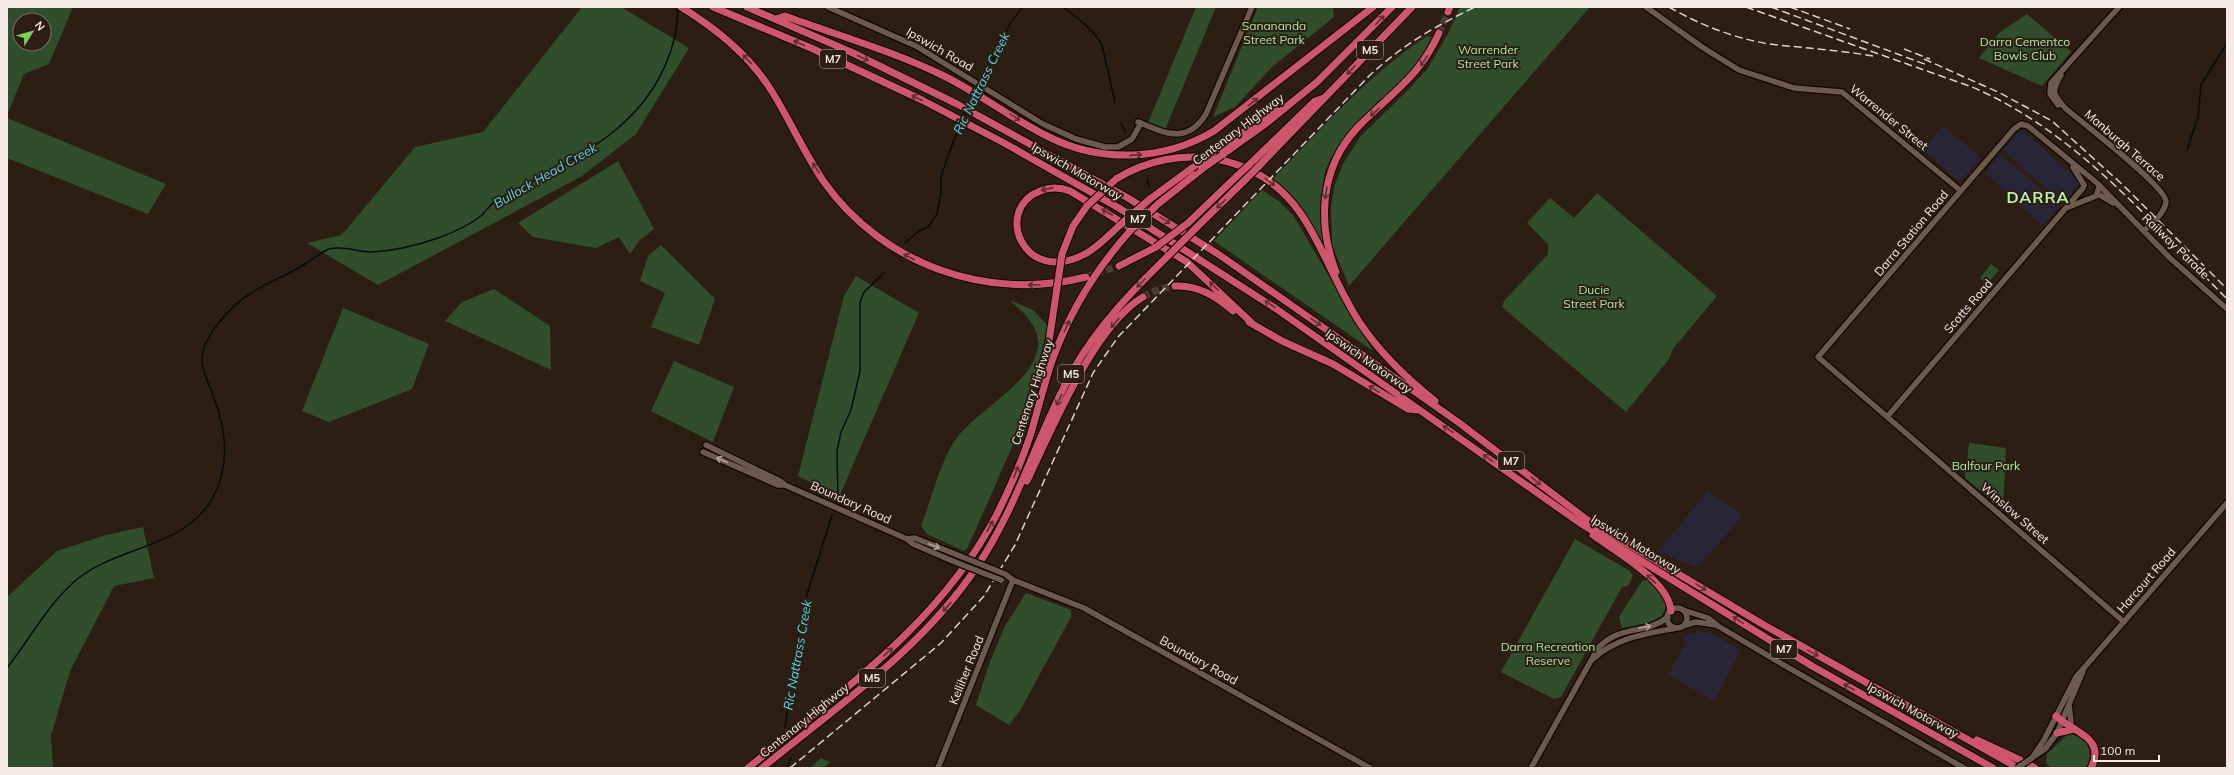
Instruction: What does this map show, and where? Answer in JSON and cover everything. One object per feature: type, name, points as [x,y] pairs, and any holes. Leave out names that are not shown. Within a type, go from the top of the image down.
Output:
[{"type":"highway","points":[[681,7],[705,22],[730,42],[764,79],[817,171],[834,195],[864,226],[889,245],[932,268],[980,281],[1010,285],[1037,285],[1086,277]]},
{"type":"highway","name":"Ipswich Motorway","points":[[713,7],[840,62],[952,115],[1068,178],[1162,234],[1275,308],[1580,523],[1812,666],[1993,768]]},
{"type":"highway","name":"Ipswich Motorway","points":[[747,7],[864,58],[974,112],[1096,179],[1193,238],[1458,422],[1592,523],[1764,625],[2015,766]]},
{"type":"highway","points":[[776,19],[785,16],[917,64],[982,96],[1038,132],[1077,148],[1119,155],[1162,152],[1195,141],[1231,120],[1373,7]]},
{"type":"highway","name":"Centenary Highway","points":[[748,768],[892,649],[944,594],[987,531],[1008,491],[1026,448],[1043,389],[1059,343],[1078,303],[1098,271],[1130,231],[1158,204],[1202,169],[1292,103],[1342,59],[1392,7]]},
{"type":"highway","name":"Centenary Highway","points":[[762,768],[885,667],[919,637],[945,609],[971,576],[1007,515],[1065,386],[1080,358],[1103,325],[1121,303],[1258,167],[1412,7]]},
{"type":"highway","points":[[1338,284],[1337,274],[1328,247],[1324,222],[1327,185],[1334,164],[1344,146],[1358,128],[1413,76],[1430,53],[1440,34]]},
{"type":"highway","points":[[1119,266],[1156,247],[1188,223],[1315,101],[1324,97]]},
{"type":"highway","points":[[1254,325],[1187,262],[1070,191],[1052,188],[1032,195],[1020,210],[1017,223],[1020,240],[1027,250],[1043,261],[1057,263],[1085,254],[1120,225],[1150,199],[1192,168],[1283,105],[1292,103]]},
{"type":"highway","points":[[1043,389],[1042,376],[1062,254],[1074,226],[1087,206],[1116,179],[1147,163],[1179,156],[1212,158],[1243,166],[1267,180],[1295,205],[1308,225],[1338,284],[1360,322],[1385,355],[1416,386],[1455,416],[1458,422]]},
{"type":"highway","points":[[1175,286],[1190,287],[1213,295],[1239,316],[1282,341],[1333,364],[1408,409],[1421,410]]},
{"type":"highway","points":[[1007,515],[1014,509],[1083,370],[1119,319],[1134,303],[1144,297]]},
{"type":"highway","points":[[1580,523],[1588,531],[1654,582],[1669,599],[1669,614]]},
{"type":"highway","points":[[2056,716],[2061,722],[2087,737],[2093,745],[2095,756],[2091,768]]},
{"type":"highway","points":[[2057,733],[2074,729]]},
{"type":"highway","points":[[1967,739],[1974,738],[2020,760]]},
{"type":"street","name":"Ipswich Road","points":[[828,7],[916,46],[970,80],[1063,134],[1113,148],[1125,144],[1136,133],[1139,122],[1172,135],[1193,130],[1200,124],[1206,114],[1252,7]]},
{"type":"street","name":"Warrender Street","points":[[1646,7],[1696,43],[1739,70],[1794,88],[1842,92],[1961,191]]},
{"type":"street","name":"Manburgh Terrace","points":[[2119,7],[2049,88],[2053,96],[2065,108],[2151,180],[2162,192],[2166,201],[2163,210],[2144,231]]},
{"type":"street","name":"Darra Station Road","points":[[1818,357],[2014,129],[2021,124],[2028,126],[2070,161]]},
{"type":"street","points":[[2070,161],[2099,187],[2098,194],[2091,197],[2085,194],[2084,187],[2070,161]]},
{"type":"street","points":[[2084,187],[2092,181]]},
{"type":"street","name":"Scotts Road","points":[[1887,417],[2084,187]]},
{"type":"street","name":"Railway Parade","points":[[2099,187],[2227,309]]},
{"type":"street","name":"Railway Parade","points":[[2098,194],[2110,200],[2127,214]]},
{"type":"street","name":"Scotts Road","points":[[2066,208],[2091,197]]},
{"type":"street","name":"Winslow Street","points":[[1818,357],[2124,622]]},
{"type":"street","name":"Boundary Road","points":[[706,445],[780,481],[785,485],[907,539],[912,544],[1001,580],[1013,580]]},
{"type":"street","name":"Boundary Road","points":[[703,452],[778,485],[785,485]]},
{"type":"street","name":"Harcourt Road","points":[[2032,758],[2056,716],[2072,683],[2227,503]]},
{"type":"street","name":"Boundary Road","points":[[907,539],[915,538],[1005,574],[1013,580],[1084,608],[1370,768]]},
{"type":"street","name":"Kelliher Road","points":[[938,768],[1013,580]]},
{"type":"street","points":[[1531,768],[1588,663],[1598,648],[1608,638],[1620,632],[1655,625],[1677,608],[1703,615],[1718,626],[1964,768]]},
{"type":"street","points":[[1683,610],[1687,616],[1684,625]]},
{"type":"street","points":[[1669,614],[1668,623],[1676,628]]},
{"type":"street","points":[[1588,663],[1606,648],[1622,640],[1696,622],[1718,626]]},
{"type":"street","name":"Harcourt Road","points":[[2015,766],[2046,749],[2057,733],[2083,671]]},
{"type":"street","points":[[2068,705],[2072,722]]},
{"type":"shaded area","points":[[1943,126],[1981,158],[1962,179],[1958,180],[1923,150]]},
{"type":"shaded area","points":[[2021,129],[2078,180],[2078,185],[2063,204],[2003,150]]},
{"type":"shaded area","points":[[2000,154],[2060,206],[2043,226],[1985,173]]},
{"type":"shaded area","points":[[1708,491],[1743,515],[1697,568],[1658,551]]},
{"type":"shaded area","points":[[1702,632],[1711,633],[1741,650],[1714,701],[1668,675],[1685,644],[1683,635]]},
{"type":"green space","points":[[7,7],[73,7],[49,64],[24,74],[7,115]]},
{"type":"green space","points":[[582,7],[621,7],[689,48],[636,134],[582,176],[378,285],[307,243],[341,235],[415,147],[483,132]]},
{"type":"green space","points":[[1196,7],[1216,7],[1165,130],[1148,123]]},
{"type":"green space","name":"Sanananda Street Park","points":[[1258,7],[1333,7],[1334,17],[1272,67],[1235,107],[1213,117]]},
{"type":"green space","name":"Warrender Street Park","points":[[1460,7],[1590,7],[1349,286],[1332,245],[1331,207],[1335,184],[1344,162],[1361,136],[1410,88],[1428,68],[1449,32]]},
{"type":"green space","name":"Darra Cementco Bowls Club","points":[[2027,14],[2071,52],[2042,86],[1979,58],[2000,32]]},
{"type":"green space","points":[[1427,36],[1432,37],[1409,73],[1351,130],[1342,141],[1327,167],[1323,184],[1323,243],[1306,215],[1273,179],[1327,122],[1365,85],[1405,51]]},
{"type":"green space","points":[[7,118],[166,184],[148,214],[7,158]]},
{"type":"green space","points":[[618,161],[654,229],[639,241],[630,254],[619,237],[596,248],[533,237],[518,223]]},
{"type":"green space","points":[[1262,190],[1280,202],[1293,215],[1373,351],[1214,241]]},
{"type":"green space","name":"Ducie Street Park","points":[[1597,193],[1717,296],[1673,349],[1669,359],[1626,412],[1502,307],[1504,301],[1548,254],[1548,244],[1527,223],[1550,198],[1574,218]]},
{"type":"green space","points":[[661,245],[715,299],[699,345],[651,327],[665,293],[640,281],[648,256]]},
{"type":"green space","points":[[1991,264],[1999,270],[1987,284],[1980,278]]},
{"type":"green space","points":[[856,276],[919,313],[839,497],[798,476],[844,296]]},
{"type":"green space","points":[[494,289],[550,326],[551,370],[445,321],[462,302]]},
{"type":"green space","points":[[1012,301],[1033,310],[1048,326],[1031,396],[1012,447],[968,547],[964,551],[927,534],[921,526],[941,468],[956,439],[970,424],[1022,377],[1034,360],[1038,342],[1031,323],[1011,302]]},
{"type":"green space","points":[[343,308],[429,344],[412,389],[329,422],[302,411]]},
{"type":"green space","points":[[674,361],[734,387],[713,442],[651,411]]},
{"type":"green space","name":"Balfour Park","points":[[1969,443],[2006,448],[2003,509],[1965,478]]},
{"type":"green space","points":[[143,527],[154,578],[114,586],[70,671],[51,736],[53,768],[7,768],[7,597],[57,551],[106,535]]},
{"type":"green space","name":"Darra Recreation Reserve","points":[[1575,539],[1630,571],[1633,576],[1628,586],[1622,587],[1561,697],[1554,699],[1501,672]]},
{"type":"green space","points":[[1647,580],[1664,601],[1665,609],[1662,615],[1646,623],[1622,628],[1619,617],[1642,581]]},
{"type":"green space","points":[[1026,593],[1071,610],[1071,617],[1021,709],[1009,725],[976,705],[989,664],[1005,626]]},
{"type":"green space","points":[[2068,734],[2080,737],[2088,745],[2090,756],[2086,768],[2051,768],[2046,763],[2047,754]]},
{"type":"green space","points":[[821,758],[830,762],[824,768],[810,768]]},
{"type":"waterway","name":"Ric Nattrass Creek","points":[[980,83],[1011,22],[1023,7]]},
{"type":"waterway","points":[[1063,7],[1090,29],[1102,45],[1115,102]]},
{"type":"waterway","name":"Bullock Head Creek","points":[[7,668],[50,608],[69,586],[96,567],[114,558],[170,536],[187,526],[202,513],[213,497],[219,484],[222,472],[225,446],[221,420],[204,373],[202,364],[203,351],[212,331],[235,305],[251,293],[296,270],[329,249],[345,248],[366,252],[388,250],[422,243],[455,231],[481,216],[497,200],[555,169],[606,138],[628,119],[647,97],[663,71],[675,36],[678,9]]},
{"type":"waterway","points":[[2187,150],[2198,117],[2201,85],[2227,43]]},
{"type":"waterway","name":"Ric Nattrass Creek","points":[[967,107],[973,95]]},
{"type":"waterway","name":"Ric Nattrass Creek","points":[[962,118],[965,111]]},
{"type":"waterway","name":"Ric Nattrass Creek","points":[[905,243],[919,231],[928,227],[937,214],[941,194],[941,176],[960,123]]},
{"type":"waterway","points":[[1121,124],[1126,132]]},
{"type":"waterway","points":[[1147,178],[1149,186]]},
{"type":"waterway","name":"Ric Nattrass Creek","points":[[838,498],[837,451],[841,432],[851,410],[860,371],[860,302],[864,292],[885,272]]},
{"type":"waterway","name":"Ric Nattrass Creek","points":[[785,727],[803,607],[832,515]]},
{"type":"waterway","name":"Ric Nattrass Creek","points":[[787,768],[791,757]]},
{"type":"tunnel","points":[[1439,33],[1448,12]]},
{"type":"tunnel","points":[[1086,277],[1119,266]]},
{"type":"tunnel","points":[[1143,297],[1159,289],[1175,286]]},
{"type":"railway","points":[[790,768],[941,643],[984,596],[1015,545],[1093,373],[1118,337],[1370,75],[1407,45],[1475,7]]},
{"type":"railway","points":[[1669,7],[1693,20],[1743,38],[1769,44],[1873,56]]},
{"type":"railway","points":[[1746,7],[1972,87],[2009,106],[2044,128],[2078,153],[2109,180],[2140,209],[2227,299]]},
{"type":"railway","points":[[1771,7],[1927,65]]},
{"type":"railway","points":[[1790,7],[1850,29]]},
{"type":"railway","points":[[1904,49],[1930,59]]},
{"type":"railway","points":[[1924,59],[2000,93],[2052,121],[2124,186],[2227,289]]},
{"type":"district","name":"DARRA","points":[[2038,197]]}]
